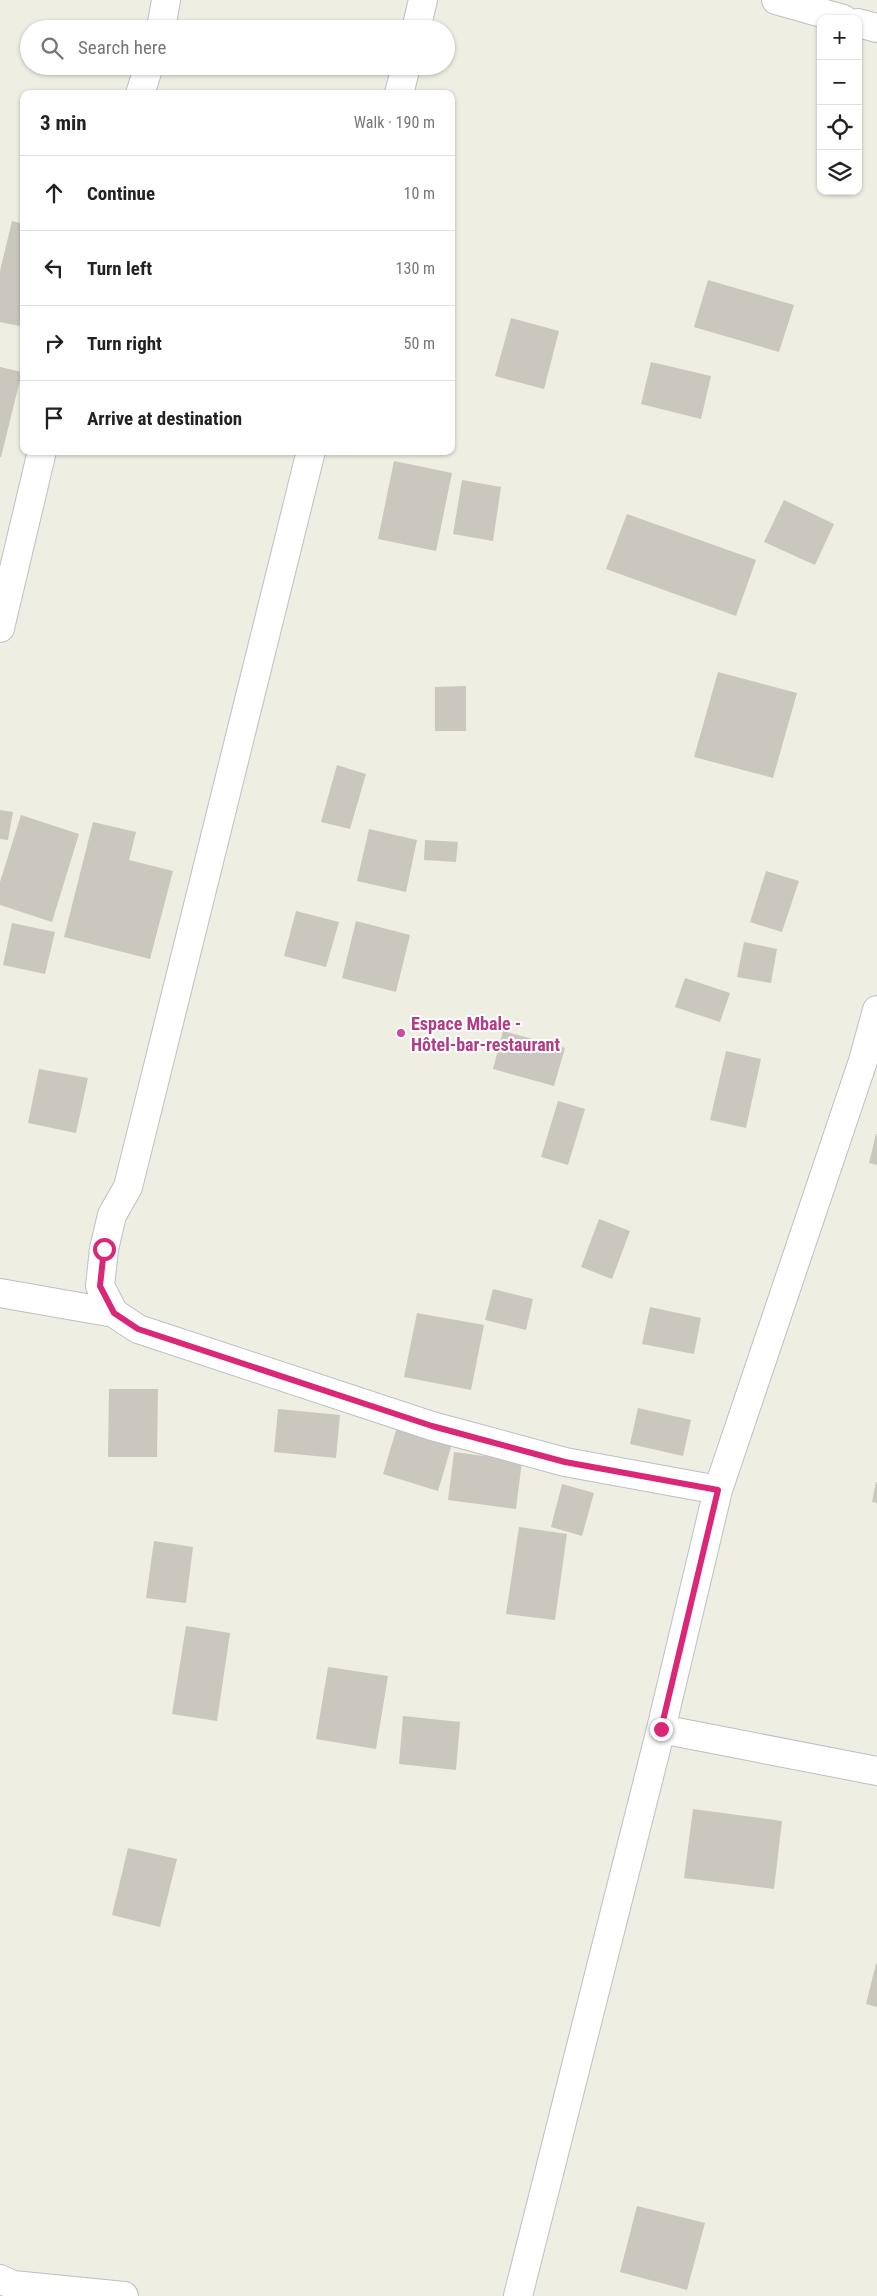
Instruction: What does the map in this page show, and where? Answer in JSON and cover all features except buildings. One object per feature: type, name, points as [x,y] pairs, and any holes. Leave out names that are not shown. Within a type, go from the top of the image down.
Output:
[{"type":"street","points":[[163,20],[166,0]]},
{"type":"street","points":[[418,20],[423,0]]},
{"type":"street","points":[[776,0],[829,15]]},
{"type":"street","points":[[862,24],[877,28]]},
{"type":"street","points":[[141,90],[146,75]]},
{"type":"street","points":[[401,90],[404,75]]},
{"type":"street","points":[[0,628],[41,455]]},
{"type":"street","points":[[114,1313],[100,1286],[104,1249],[112,1215],[128,1187],[310,455]]},
{"type":"street","points":[[518,2296],[661,1729],[718,1490],[870,1062],[877,1010]]},
{"type":"street","points":[[0,1293],[114,1313],[138,1329],[432,1426],[565,1462],[718,1490]]},
{"type":"street","points":[[661,1729],[877,1772]]},
{"type":"street","points":[[0,2279],[13,2285],[124,2296]]},
{"type":"place","name":"Espace Mbale - Hôtel-bar-restaurant","points":[[401,1033]]},
{"type":"route","points":[[104,1249],[100,1286],[114,1313],[138,1329],[432,1426],[565,1462],[718,1490],[661,1729]]}]
